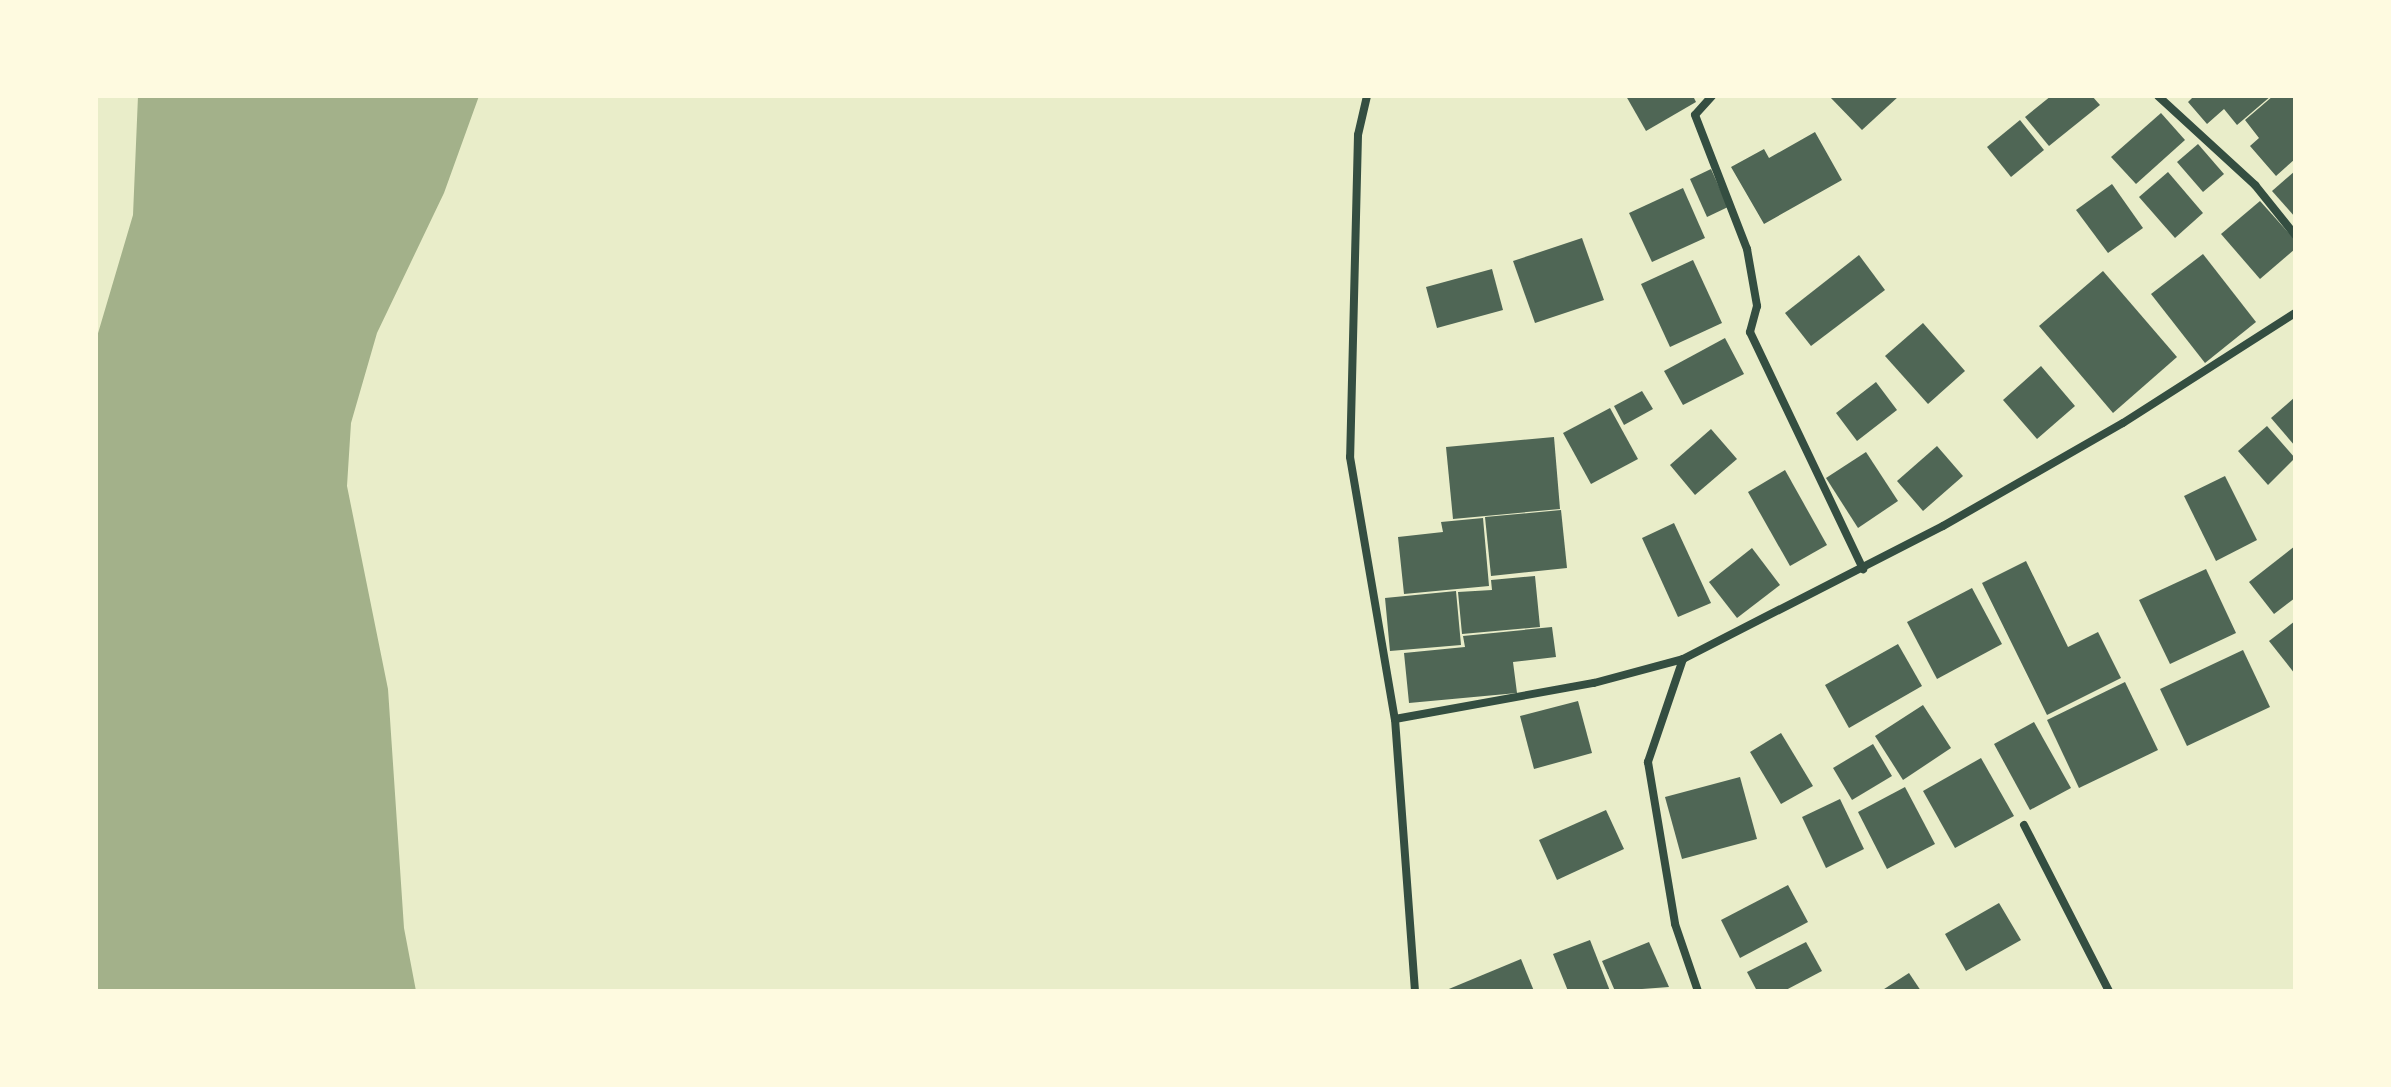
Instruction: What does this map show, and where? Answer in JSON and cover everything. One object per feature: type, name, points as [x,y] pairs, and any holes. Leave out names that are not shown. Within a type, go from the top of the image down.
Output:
[{"type":"street","points":[[1367,96],[1358,135],[1350,457],[1395,719],[1415,991]]},
{"type":"street","points":[[1712,96],[1695,115],[1747,249],[1757,306],[1750,332],[1863,569]]},
{"type":"street","points":[[2158,96],[2255,185],[2295,235]]},
{"type":"street","points":[[1395,719],[1594,683],[1683,659],[1863,569],[2123,423],[2295,313]]},
{"type":"street","points":[[1683,659],[1648,762],[1675,924],[1698,991]]},
{"type":"street","points":[[2024,825],[2109,991]]},
{"type":"shaded area","points":[[138,96],[479,96],[444,193],[377,333],[351,423],[347,486],[388,689],[404,928],[416,991],[96,991],[96,340],[133,215]]},
{"type":"building","points":[[1626,96],[1693,96],[1696,102],[1646,131]]},
{"type":"building","points":[[1829,96],[1899,96],[1862,130]]},
{"type":"building","points":[[2051,96],[2092,96],[2100,105],[2049,146],[2025,117]]},
{"type":"building","points":[[2194,96],[2271,96],[2237,125],[2224,109],[2207,124],[2188,102]]},
{"type":"building","points":[[2273,96],[2295,96],[2295,159],[2276,176],[2250,146],[2259,138],[2245,120]]},
{"type":"building","points":[[2161,113],[2185,140],[2136,184],[2111,157]]},
{"type":"building","points":[[2020,120],[2044,150],[2011,177],[1987,147]]},
{"type":"building","points":[[1815,132],[1842,180],[1764,224],[1731,167],[1764,149],[1769,158]]},
{"type":"building","points":[[2198,144],[2224,174],[2203,192],[2177,162]]},
{"type":"building","points":[[1711,169],[1728,207],[1707,217],[1690,179]]},
{"type":"building","points":[[2295,171],[2295,217],[2272,191]]},
{"type":"building","points":[[2168,172],[2203,213],[2175,238],[2139,197]]},
{"type":"building","points":[[2112,184],[2143,228],[2108,253],[2076,210]]},
{"type":"building","points":[[1683,188],[1705,238],[1652,262],[1629,213]]},
{"type":"building","points":[[2260,201],[2295,240],[2295,249],[2260,279],[2221,234]]},
{"type":"building","points":[[1582,238],[1604,300],[1535,323],[1513,261]]},
{"type":"building","points":[[2203,254],[2256,322],[2205,363],[2151,294]]},
{"type":"building","points":[[1859,255],[1885,290],[1811,346],[1785,313]]},
{"type":"building","points":[[1693,260],[1722,323],[1670,347],[1641,284]]},
{"type":"building","points":[[1492,269],[1503,310],[1437,328],[1426,287]]},
{"type":"building","points":[[2103,271],[2177,357],[2113,413],[2039,326]]},
{"type":"building","points":[[1923,323],[1965,371],[1928,404],[1885,356]]},
{"type":"building","points":[[1725,338],[1744,374],[1683,405],[1664,371]]},
{"type":"building","points":[[2041,366],[2075,406],[2037,439],[2003,400]]},
{"type":"building","points":[[1876,382],[1897,410],[1857,441],[1836,413]]},
{"type":"building","points":[[1642,391],[1653,409],[1624,425],[1614,406]]},
{"type":"building","points":[[2295,397],[2295,446],[2271,418]]},
{"type":"building","points":[[1610,408],[1638,459],[1591,484],[1563,433]]},
{"type":"building","points":[[2267,426],[2295,458],[2268,485],[2238,451]]},
{"type":"building","points":[[1711,429],[1737,459],[1695,495],[1670,465]]},
{"type":"building","points":[[1554,437],[1560,509],[1453,519],[1446,447]]},
{"type":"building","points":[[1937,446],[1963,476],[1923,511],[1897,481]]},
{"type":"building","points":[[1866,452],[1898,501],[1858,528],[1826,478]]},
{"type":"building","points":[[1785,470],[1827,545],[1790,566],[1748,492]]},
{"type":"building","points":[[2225,476],[2257,540],[2216,561],[2184,496]]},
{"type":"building","points":[[1561,510],[1567,568],[1491,576],[1485,517]]},
{"type":"building","points":[[1483,518],[1489,586],[1404,594],[1398,537],[1443,532],[1441,522]]},
{"type":"building","points":[[1674,523],[1711,603],[1678,617],[1642,538]]},
{"type":"building","points":[[2295,546],[2295,598],[2274,614],[2249,582]]},
{"type":"building","points":[[1752,548],[1780,585],[1737,618],[1709,582]]},
{"type":"building","points":[[2026,561],[2068,647],[2098,632],[2121,678],[2047,715],[1982,583]]},
{"type":"building","points":[[2206,569],[2236,633],[2170,664],[2139,600]]},
{"type":"building","points":[[1535,576],[1540,627],[1462,634],[1458,592],[1492,590],[1491,580]]},
{"type":"building","points":[[1972,588],[2002,644],[1937,679],[1907,622]]},
{"type":"building","points":[[1456,591],[1461,645],[1390,651],[1385,598]]},
{"type":"building","points":[[2295,621],[2295,674],[2269,641]]},
{"type":"building","points":[[1552,627],[1556,657],[1513,662],[1517,693],[1409,703],[1404,653],[1465,647],[1463,636]]},
{"type":"building","points":[[1898,644],[1922,686],[1849,728],[1825,685]]},
{"type":"building","points":[[2243,650],[2270,707],[2187,746],[2160,689]]},
{"type":"building","points":[[2125,682],[2158,750],[2079,788],[2047,720]]},
{"type":"building","points":[[1578,701],[1592,753],[1534,769],[1520,716]]},
{"type":"building","points":[[1923,705],[1951,748],[1903,780],[1875,736]]},
{"type":"building","points":[[2034,722],[2071,788],[2030,810],[1994,744]]},
{"type":"building","points":[[1781,733],[1813,786],[1781,804],[1750,752]]},
{"type":"building","points":[[1873,744],[1892,776],[1852,800],[1833,768]]},
{"type":"building","points":[[1981,758],[2014,816],[1955,848],[1923,791]]},
{"type":"building","points":[[1740,777],[1757,839],[1682,859],[1665,797]]},
{"type":"building","points":[[1905,787],[1935,844],[1887,869],[1858,812]]},
{"type":"building","points":[[1840,799],[1864,849],[1826,868],[1802,817]]},
{"type":"building","points":[[1606,810],[1624,849],[1557,880],[1539,840]]},
{"type":"building","points":[[1788,885],[1808,922],[1740,958],[1721,920]]},
{"type":"building","points":[[1999,903],[2021,940],[1966,971],[1945,934]]},
{"type":"building","points":[[1590,940],[1610,991],[1568,991],[1553,954]]},
{"type":"building","points":[[1649,942],[1669,987],[1615,991],[1602,961]]},
{"type":"building","points":[[1806,942],[1822,971],[1784,991],[1757,991],[1747,972]]},
{"type":"building","points":[[1521,959],[1534,991],[1444,991]]},
{"type":"building","points":[[1909,973],[1921,991],[1881,991]]}]
